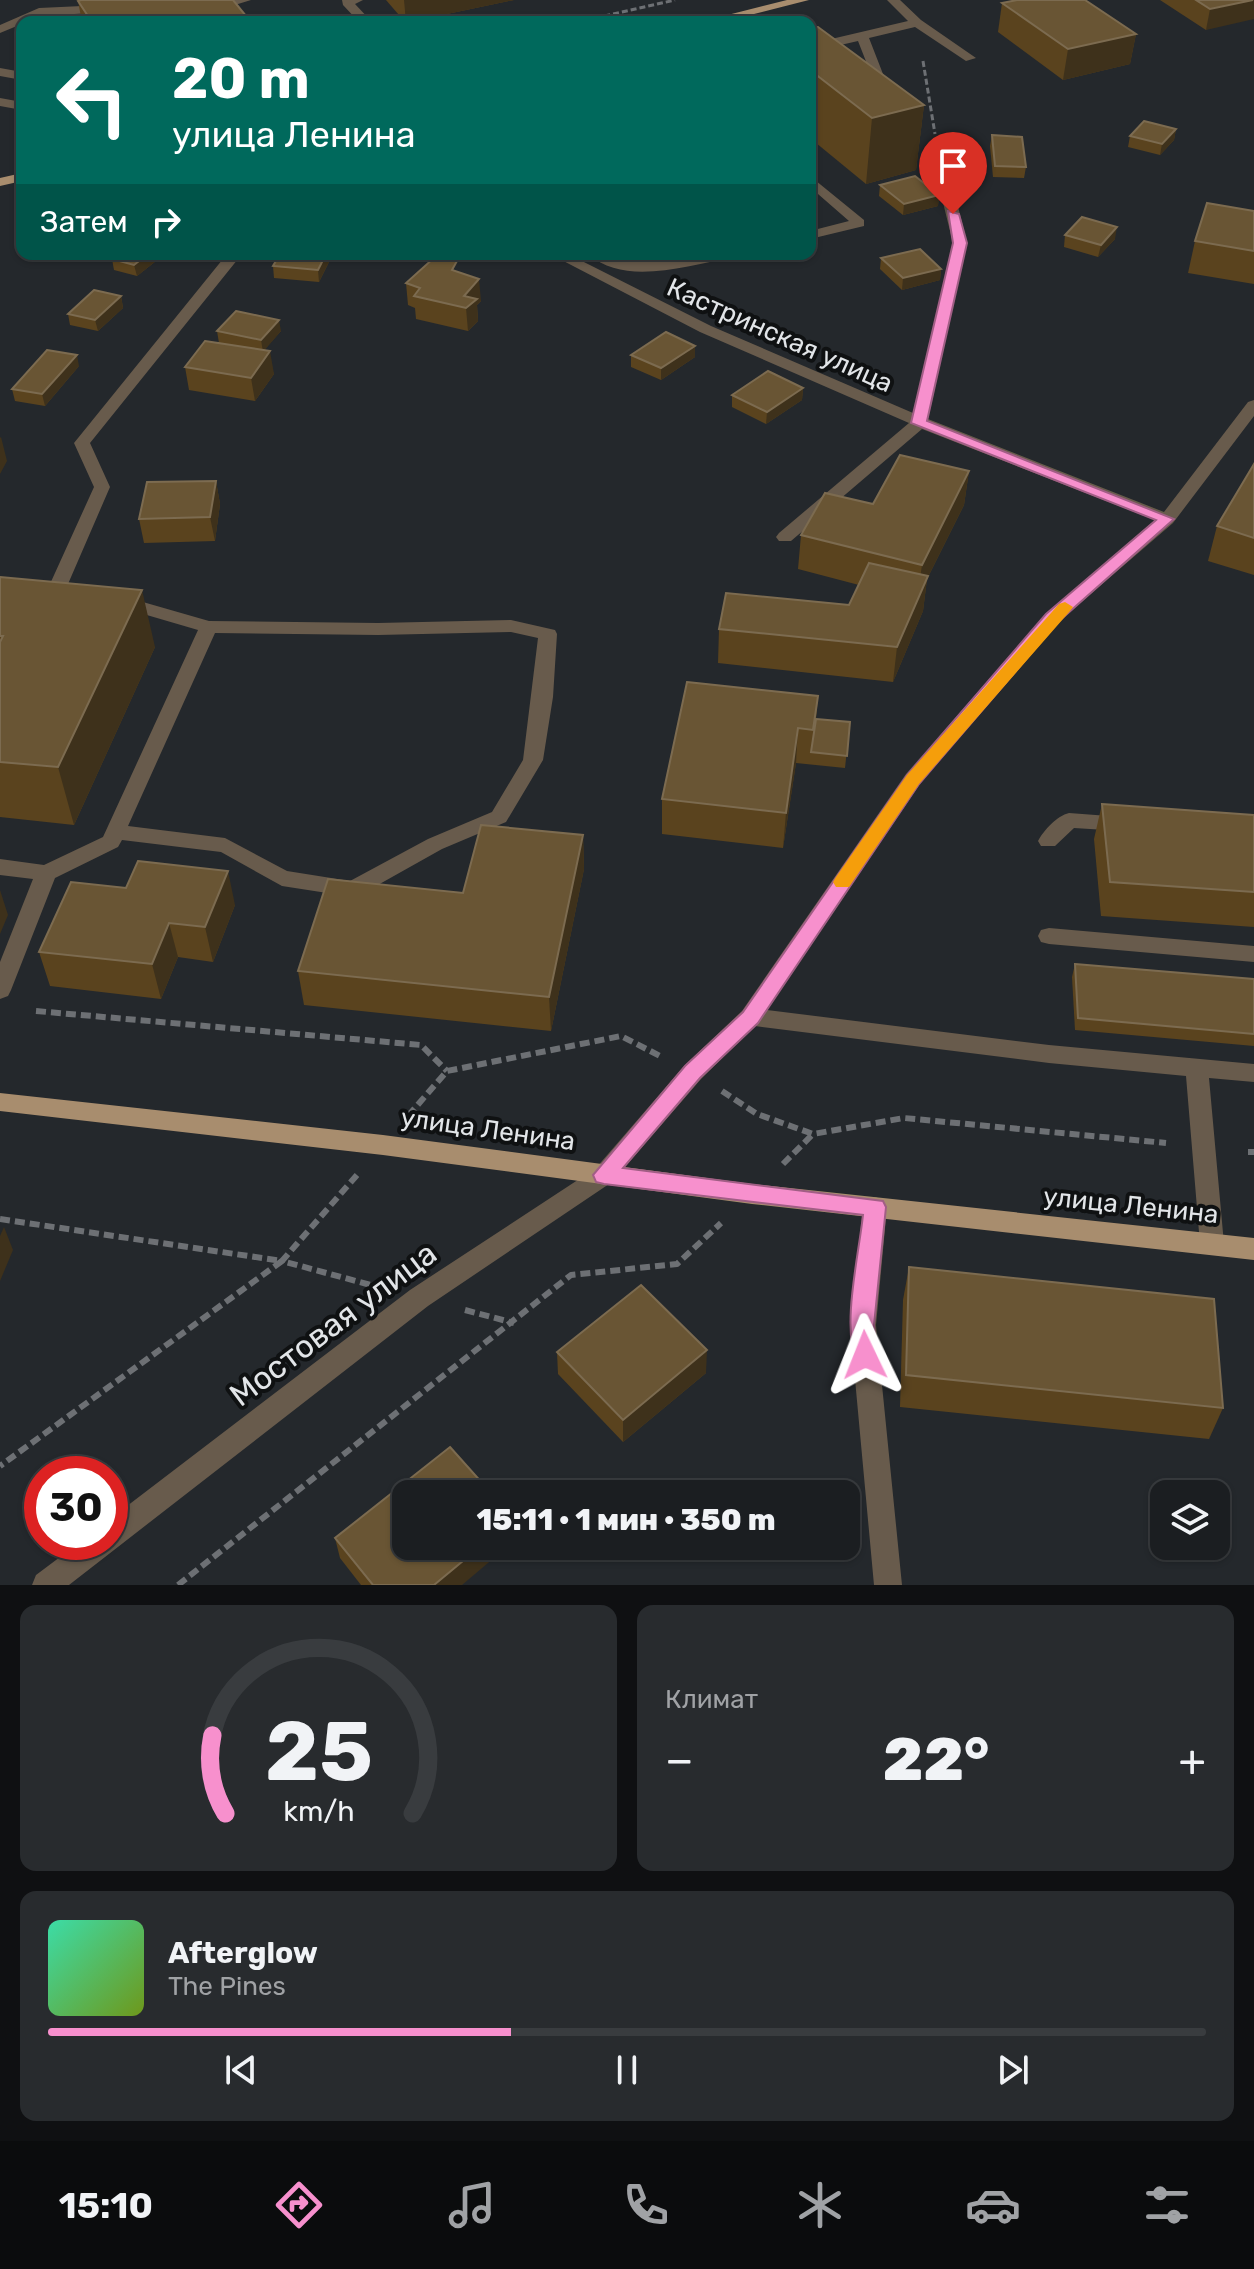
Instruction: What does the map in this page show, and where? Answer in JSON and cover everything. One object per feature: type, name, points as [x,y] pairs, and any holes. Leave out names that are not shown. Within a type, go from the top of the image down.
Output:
[{"type":"main road","points":[[731,16],[793,1]]},
{"type":"main road","name":"улица Ленина","points":[[0,1102],[383,1145],[752,1194],[1254,1249]]},
{"type":"street","points":[[193,10],[245,0]]},
{"type":"street","points":[[893,0],[917,23],[970,58]]},
{"type":"street","points":[[30,16],[70,9],[119,10]]},
{"type":"street","points":[[816,47],[917,23]]},
{"type":"street","points":[[862,36],[887,102]]},
{"type":"street","points":[[785,537],[919,423],[960,243],[938,154]]},
{"type":"street","points":[[816,185],[859,223],[816,234]]},
{"type":"street","points":[[59,585],[102,487],[82,443],[230,260]]},
{"type":"street","name":"Кастринская улица","points":[[568,260],[637,297],[919,423],[1167,519]]},
{"type":"street","points":[[608,260],[623,267],[694,260]]},
{"type":"street","points":[[1167,519],[1254,405]]},
{"type":"street","name":"Мостовая улица","points":[[128,1522],[419,1298],[604,1175],[693,1072],[750,1017],[913,779],[1052,618],[1167,519]]},
{"type":"street","points":[[104,597],[209,627],[378,629],[511,626],[548,634],[543,697],[533,760],[499,817],[435,844],[353,889],[282,878],[225,845],[115,832]]},
{"type":"street","points":[[0,867],[46,873],[111,842],[209,627]]},
{"type":"street","points":[[1048,841],[1069,820],[1146,826]]},
{"type":"street","points":[[0,990],[46,873]]},
{"type":"street","points":[[1049,936],[1254,954]]},
{"type":"street","points":[[750,1017],[1049,1054],[1254,1073]]},
{"type":"street","points":[[1197,1068],[1212,1244]]},
{"type":"street","points":[[875,1207],[863,1325],[888,1585]]},
{"type":"street","points":[[46,1585],[79,1560]]},
{"type":"path","points":[[604,16],[675,0]]},
{"type":"path","points":[[917,23],[938,154]]},
{"type":"path","points":[[36,1011],[421,1045],[447,1071],[621,1036]]},
{"type":"path","points":[[757,1114],[813,1134],[904,1118],[1166,1143]]},
{"type":"path","points":[[178,1585],[571,1275],[677,1264],[752,1194]]},
{"type":"path","points":[[0,1219],[282,1261],[0,1466]]},
{"type":"building","points":[[233,0],[246,16],[88,16],[78,1]]},
{"type":"building","points":[[1017,0],[1085,0],[1136,34],[1068,49],[1002,3]]},
{"type":"building","points":[[1196,0],[1253,0],[1210,9]]},
{"type":"building","points":[[816,27],[924,105],[872,118],[816,75]]},
{"type":"building","points":[[1144,121],[1176,129],[1162,144],[1130,136]]},
{"type":"building","points":[[992,135],[1022,137],[1026,167],[995,166]]},
{"type":"building","points":[[915,176],[939,195],[904,204],[880,185]]},
{"type":"building","points":[[1207,203],[1254,211],[1254,251],[1195,241]]},
{"type":"building","points":[[1082,217],[1117,227],[1101,245],[1065,235]]},
{"type":"building","points":[[920,249],[941,269],[903,278],[881,258]]},
{"type":"building","points":[[116,260],[140,260],[134,265]]},
{"type":"building","points":[[276,260],[323,260],[318,270],[273,266]]},
{"type":"building","points":[[432,260],[457,261],[452,270],[479,279],[464,296],[477,299],[466,308],[414,296],[420,288],[406,283]]},
{"type":"building","points":[[94,290],[121,296],[95,320],[68,314]]},
{"type":"building","points":[[236,311],[279,320],[261,340],[217,331]]},
{"type":"building","points":[[666,332],[695,346],[661,368],[631,355]]},
{"type":"building","points":[[205,341],[270,351],[251,378],[185,367]]},
{"type":"building","points":[[47,350],[77,355],[42,394],[12,389]]},
{"type":"building","points":[[768,371],[803,388],[767,412],[732,395]]},
{"type":"building","points":[[900,455],[969,471],[922,565],[801,535],[825,493],[873,504]]},
{"type":"building","points":[[1254,464],[1254,538],[1217,526]]},
{"type":"building","points":[[216,481],[210,517],[139,519],[147,482]]},
{"type":"building","points":[[869,563],[928,576],[897,647],[719,629],[726,593],[849,605]]},
{"type":"building","points":[[0,577],[142,590],[58,767],[0,762],[0,642],[3,636],[0,636]]},
{"type":"building","points":[[687,682],[818,696],[813,730],[798,728],[786,813],[662,799]]},
{"type":"building","points":[[816,719],[850,722],[847,756],[811,752]]},
{"type":"building","points":[[1102,804],[1254,815],[1254,892],[1110,882]]},
{"type":"building","points":[[481,825],[583,835],[549,997],[298,971],[328,879],[463,893]]},
{"type":"building","points":[[138,861],[228,871],[205,927],[169,923],[152,964],[39,952],[71,882],[126,888]]},
{"type":"building","points":[[1075,964],[1254,979],[1254,1034],[1078,1018]]},
{"type":"building","points":[[909,1267],[1214,1299],[1223,1408],[906,1375]]},
{"type":"building","points":[[641,1285],[707,1350],[623,1420],[557,1352]]},
{"type":"building","points":[[450,1447],[479,1480],[408,1480]]},
{"type":"building","points":[[392,1493],[392,1560],[464,1560],[434,1585],[373,1585],[335,1538]]},
{"type":"slow traffic","points":[[843,882],[913,779],[1052,618],[1065,607]]},
{"type":"route","points":[[865,1355],[863,1325],[875,1207],[604,1175],[693,1072],[750,1017],[913,779],[1052,618],[1167,519],[919,423],[960,243],[953,214]]}]
